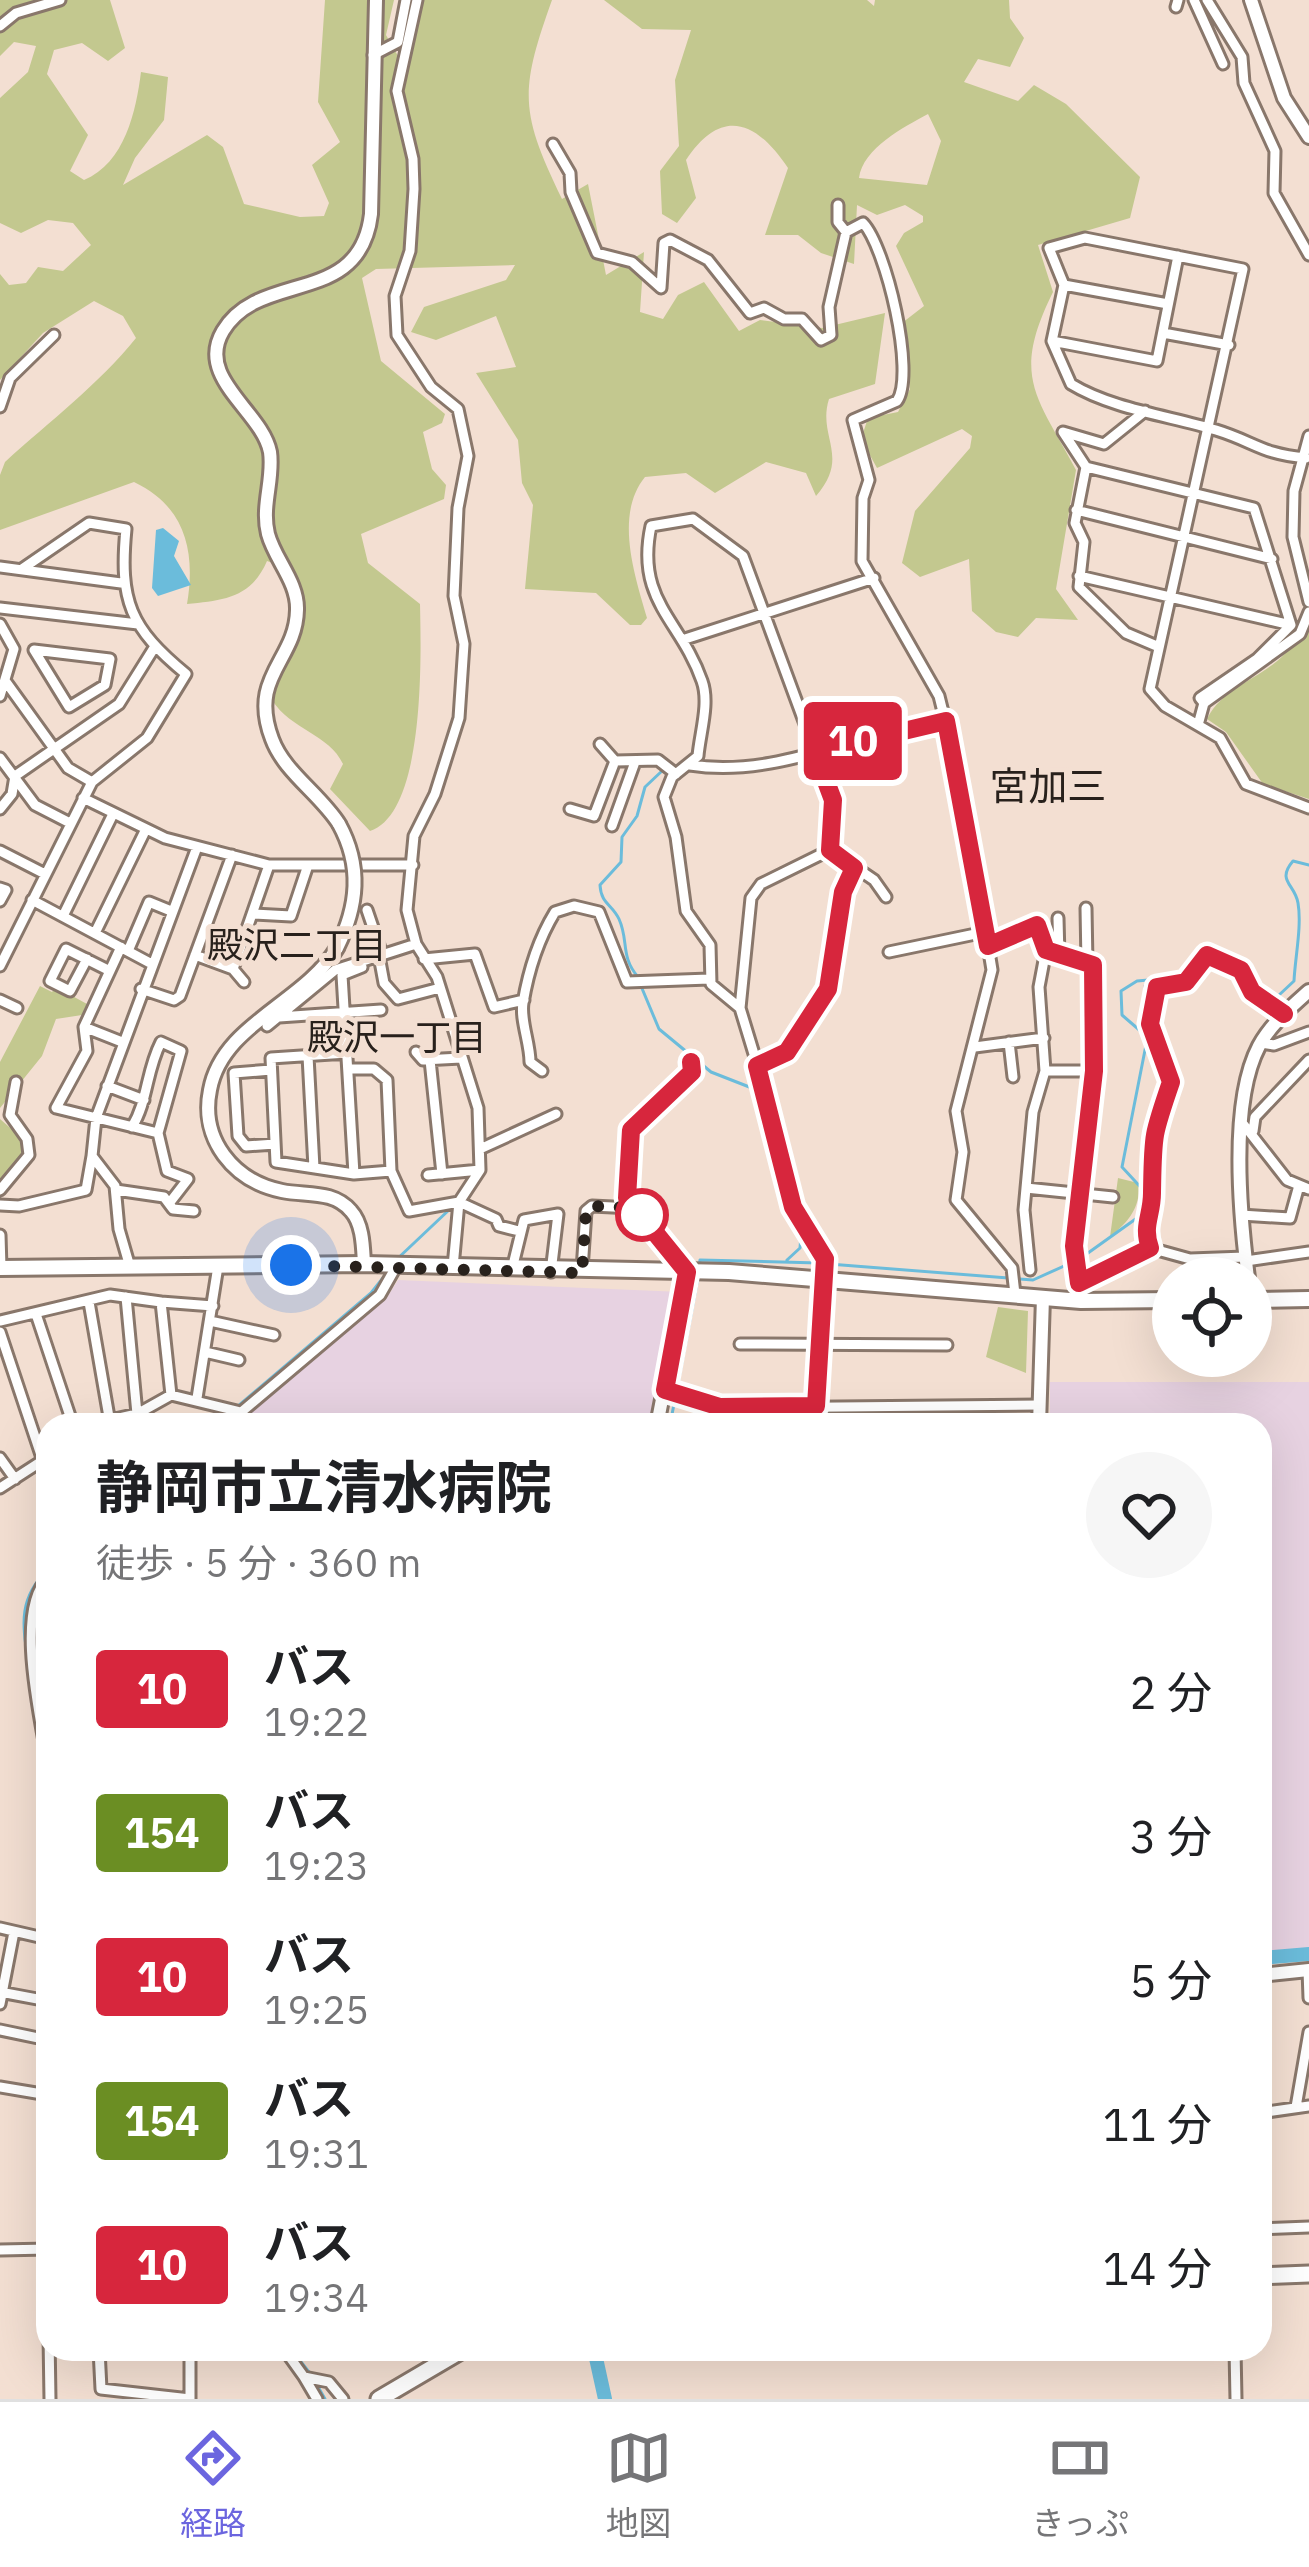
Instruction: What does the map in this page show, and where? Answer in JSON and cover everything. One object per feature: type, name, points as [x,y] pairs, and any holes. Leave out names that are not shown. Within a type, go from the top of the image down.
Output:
[{"type":"highway","points":[[1272,2272],[1309,2270]]},
{"type":"highway","points":[[379,2399],[444,2361]]},
{"type":"highway","points":[[394,2399],[458,2361]]},
{"type":"main road","points":[[0,1268],[364,1264],[687,1272],[1081,1301],[1152,1300]]},
{"type":"main road","points":[[1272,1300],[1309,1299]]},
{"type":"street","points":[[0,26],[16,13],[61,0]]},
{"type":"street","points":[[364,1264],[358,1221],[349,1207],[331,1197],[271,1188],[240,1173],[217,1146],[208,1114],[211,1082],[226,1051],[292,1000],[337,948],[351,915],[356,874],[339,824],[281,756],[265,716],[269,674],[298,612],[266,520],[268,446],[218,364],[220,337],[250,305],[334,274],[359,252],[371,214],[376,0]]},
{"type":"street","points":[[373,55],[398,42],[406,0]]},
{"type":"street","points":[[417,0],[397,91],[413,159],[410,251],[395,296],[397,335],[431,387],[458,409],[468,456],[458,508],[454,596],[464,644],[458,728],[414,836],[407,919],[440,988],[478,1108],[474,1124],[480,1170],[459,1202],[453,1267]]},
{"type":"street","points":[[1194,0],[1223,64]]},
{"type":"street","points":[[1207,0],[1241,57],[1244,83],[1275,151],[1274,193],[1309,255]]},
{"type":"street","points":[[1251,0],[1284,98],[1309,137]]},
{"type":"street","points":[[553,144],[569,172],[571,192],[597,253],[632,262],[661,288],[664,243],[670,240],[708,260],[749,313],[764,308],[784,319],[802,319],[821,340],[831,334],[829,307],[846,232],[838,221],[838,205]]},
{"type":"street","points":[[846,232],[863,223],[876,242],[907,373],[897,401],[853,420],[869,480],[863,498],[861,555],[932,680],[946,721],[992,970],[956,1111],[963,1152],[956,1200],[1012,1268],[1015,1294]]},
{"type":"street","points":[[1306,458],[1263,454],[1211,429],[1071,383],[1052,341],[1064,285],[1049,254],[1054,244],[1084,238],[1243,269],[1211,429],[1150,689],[1165,706],[1220,738],[1246,784],[1309,808]]},
{"type":"street","points":[[1052,341],[1157,362],[1178,256]]},
{"type":"street","points":[[1064,285],[1168,304]]},
{"type":"street","points":[[1163,333],[1229,345]]},
{"type":"street","points":[[0,407],[10,377],[54,334]]},
{"type":"street","points":[[1145,411],[1104,444],[1063,432],[1086,467],[1254,508],[1291,625]]},
{"type":"street","points":[[1309,436],[1294,490],[1298,493],[1293,537],[1309,602]]},
{"type":"street","points":[[1086,467],[1076,510],[1084,542],[1079,587],[1126,633],[1159,647]]},
{"type":"street","points":[[1076,510],[1272,559]]},
{"type":"street","points":[[740,1008],[714,990],[710,946],[686,911],[676,837],[666,808],[665,788],[698,756],[704,694],[682,640],[653,592],[647,562],[651,526],[694,519],[743,556],[833,800],[830,850]]},
{"type":"street","points":[[0,966],[92,782],[147,738],[186,674],[154,647],[121,583],[126,529],[89,523],[22,569]]},
{"type":"street","points":[[0,567],[121,583]]},
{"type":"street","points":[[1079,576],[1291,625]]},
{"type":"street","points":[[682,640],[763,610],[874,578]]},
{"type":"street","points":[[0,608],[139,624]]},
{"type":"street","points":[[1202,701],[1300,634],[1309,612]]},
{"type":"street","points":[[0,624],[14,649],[0,696]]},
{"type":"street","points":[[1192,722],[1202,701],[1257,659],[1291,625]]},
{"type":"street","points":[[0,809],[12,794],[14,776],[119,704],[154,647]]},
{"type":"street","points":[[14,649],[34,650],[110,659],[105,686],[69,707],[34,650]]},
{"type":"street","points":[[7,682],[68,768],[92,782]]},
{"type":"street","points":[[690,765],[767,766],[946,721]]},
{"type":"street","points":[[600,744],[615,761],[658,760],[676,774]]},
{"type":"street","points":[[0,758],[35,805],[70,824]]},
{"type":"street","points":[[570,808],[594,816],[615,761]]},
{"type":"street","points":[[612,826],[635,762]]},
{"type":"street","points":[[83,798],[197,848],[269,865],[412,865]]},
{"type":"street","points":[[62,916],[113,814]]},
{"type":"street","points":[[95,933],[146,829]]},
{"type":"street","points":[[0,1205],[86,1190],[96,1118],[150,963],[197,848]]},
{"type":"street","points":[[830,850],[874,880],[886,897]]},
{"type":"street","points":[[816,1413],[825,1259],[793,1207],[775,1152],[775,1123],[740,1008],[751,898],[761,884],[830,850]]},
{"type":"street","points":[[0,851],[45,874]]},
{"type":"street","points":[[141,988],[174,1000],[232,855]]},
{"type":"street","points":[[233,969],[269,865]]},
{"type":"street","points":[[252,914],[291,916],[308,865]]},
{"type":"street","points":[[757,1066],[787,1052],[828,989],[843,892],[854,868]]},
{"type":"street","points":[[0,888],[6,890],[0,901]]},
{"type":"street","points":[[32,900],[150,963]]},
{"type":"street","points":[[158,1132],[56,1108],[87,1051],[84,1027],[149,902],[171,911]]},
{"type":"street","points":[[542,1072],[530,1061],[524,1000],[528,970],[550,920],[574,906],[602,915],[627,982],[710,979]]},
{"type":"street","points":[[1086,908],[1087,964]]},
{"type":"street","points":[[367,910],[384,983],[398,999],[440,988]]},
{"type":"street","points":[[1058,918],[1059,957]]},
{"type":"street","points":[[988,946],[1037,925],[1046,950],[1039,987],[1046,1070],[1033,1112],[1026,1188],[1030,1270]]},
{"type":"street","points":[[889,952],[985,932]]},
{"type":"street","points":[[267,1026],[335,970],[416,944]]},
{"type":"street","points":[[87,959],[70,991],[50,980],[66,949],[87,959],[110,971]]},
{"type":"street","points":[[1046,950],[1093,965],[1094,1071],[1074,1246],[1081,1301]]},
{"type":"street","points":[[424,959],[475,954],[494,1007],[524,1000]]},
{"type":"street","points":[[1150,1248],[1143,1227],[1152,1193],[1150,1142],[1171,1082],[1150,1024],[1154,987],[1186,982],[1207,955],[1241,970],[1252,992],[1284,1014]]},
{"type":"street","points":[[195,956],[233,969],[244,982]]},
{"type":"street","points":[[355,1174],[342,975],[362,967],[361,963]]},
{"type":"street","points":[[1246,1257],[1241,1215],[1250,1071],[1261,1042],[1309,991]]},
{"type":"street","points":[[0,1000],[17,1008]]},
{"type":"street","points":[[279,1017],[381,1010]]},
{"type":"street","points":[[84,1027],[122,1042]]},
{"type":"street","points":[[1261,1042],[1274,1045],[1306,1033],[1309,1047]]},
{"type":"street","points":[[975,1047],[1044,1038]]},
{"type":"street","points":[[132,1127],[161,1042],[181,1051],[158,1132],[167,1171],[188,1179],[171,1201]]},
{"type":"street","points":[[1009,1042],[1013,1077]]},
{"type":"street","points":[[416,1052],[430,1060],[461,1058]]},
{"type":"street","points":[[347,1053],[271,1058],[276,1162],[355,1174],[391,1171]]},
{"type":"street","points":[[308,1056],[314,1168]]},
{"type":"street","points":[[430,1060],[442,1174]]},
{"type":"street","points":[[1249,1128],[1309,1060]]},
{"type":"street","points":[[660,1413],[687,1272],[627,1198],[631,1130],[692,1072],[691,1062]]},
{"type":"street","points":[[348,1069],[374,1069],[387,1080],[391,1171],[409,1211],[459,1202],[496,1219],[499,1226],[519,1231]]},
{"type":"street","points":[[271,1070],[234,1073],[238,1136],[246,1146],[275,1144]]},
{"type":"street","points":[[1046,1070],[1094,1071]]},
{"type":"street","points":[[0,1190],[29,1155],[27,1139],[10,1115],[16,1082]]},
{"type":"street","points":[[107,1086],[144,1100]]},
{"type":"street","points":[[480,1149],[556,1114]]},
{"type":"street","points":[[1241,1215],[1289,1218],[1304,1189],[1249,1128]]},
{"type":"street","points":[[92,1156],[116,1190],[119,1229],[130,1267]]},
{"type":"street","points":[[428,1175],[480,1170]]},
{"type":"street","points":[[1026,1188],[1112,1197]]},
{"type":"street","points":[[116,1190],[171,1201]]},
{"type":"street","points":[[171,1201],[173,1209],[194,1211]]},
{"type":"street","points":[[582,1273],[586,1211],[592,1206],[633,1208]]},
{"type":"street","points":[[512,1270],[524,1220],[558,1214],[551,1272]]},
{"type":"street","points":[[0,1235],[0,1268]]},
{"type":"street","points":[[1000,1250],[1027,1243]]},
{"type":"street","points":[[1079,1283],[1150,1248],[1186,1257]]},
{"type":"street","points":[[1264,1257],[1309,1252]]},
{"type":"street","points":[[139,1413],[171,1395],[241,1412],[380,1295],[397,1265]]},
{"type":"street","points":[[196,1398],[218,1266]]},
{"type":"street","points":[[0,1321],[89,1301],[127,1298],[213,1306]]},
{"type":"street","points":[[127,1298],[137,1413]]},
{"type":"street","points":[[1039,1413],[1042,1298]]},
{"type":"street","points":[[89,1301],[108,1413]]},
{"type":"street","points":[[161,1302],[171,1395]]},
{"type":"street","points":[[36,1314],[69,1413]]},
{"type":"street","points":[[211,1322],[274,1335]]},
{"type":"street","points":[[0,1332],[36,1434]]},
{"type":"street","points":[[740,1344],[947,1345]]},
{"type":"street","points":[[205,1352],[239,1360]]},
{"type":"street","points":[[665,1390],[735,1408],[1039,1405]]},
{"type":"street","points":[[735,1408],[735,1413]]},
{"type":"street","points":[[0,1457],[15,1479]]},
{"type":"street","points":[[0,1488],[36,1465]]},
{"type":"street","points":[[36,1592],[29,1617],[36,1671]]},
{"type":"street","points":[[0,1928],[36,1937]]},
{"type":"street","points":[[14,1932],[1,1996],[36,2000]]},
{"type":"street","points":[[1272,1974],[1308,1970],[1309,1998]]},
{"type":"street","points":[[0,2030],[36,2038]]},
{"type":"street","points":[[1296,2107],[1309,2032]]},
{"type":"street","points":[[0,2087],[36,2094]]},
{"type":"street","points":[[1272,2111],[1309,2106]]},
{"type":"street","points":[[1272,2229],[1309,2227]]},
{"type":"street","points":[[0,2250],[36,2249]]},
{"type":"street","points":[[49,2361],[50,2399]]},
{"type":"street","points":[[100,2361],[101,2389],[190,2399],[193,2361]]},
{"type":"street","points":[[293,2361],[317,2399]]},
{"type":"street","points":[[1235,2361],[1236,2399]]},
{"type":"street","points":[[306,2378],[324,2381],[343,2399]]},
{"type":"shaded area","points":[[398,1280],[682,1292],[655,1413],[250,1413],[386,1299]]},
{"type":"shaded area","points":[[1050,1382],[1309,1382],[1309,1953],[1272,1956],[1272,1413],[1050,1413]]},
{"type":"green space","points":[[0,0],[110,0],[125,48],[108,61],[82,43],[54,50],[47,74],[88,135],[70,171],[84,180],[119,149],[132,119],[141,72],[168,77],[164,120],[135,158],[123,185],[207,135],[223,147],[244,204],[300,217],[324,216],[329,203],[312,165],[340,142],[318,102],[325,0],[394,0],[386,35],[398,56],[409,54],[419,0],[552,0],[530,80],[538,144],[562,199],[588,184],[606,275],[644,252],[640,312],[663,319],[678,295],[704,282],[739,331],[760,320],[822,328],[885,313],[875,384],[829,399],[826,412],[832,458],[826,482],[816,496],[806,473],[766,462],[715,493],[686,473],[645,477],[636,492],[629,527],[647,618],[641,625],[630,625],[596,593],[525,589],[533,505],[522,483],[518,440],[476,373],[516,367],[496,316],[436,340],[411,332],[424,307],[506,280],[515,265],[376,269],[362,278],[381,361],[445,414],[442,423],[423,432],[432,469],[446,485],[444,499],[361,534],[368,563],[420,604],[419,692],[411,764],[402,795],[388,818],[370,831],[330,789],[343,764],[337,754],[272,700],[304,616],[292,570],[267,561],[253,583],[235,595],[187,604],[190,566],[183,532],[165,504],[134,482],[0,530],[0,475],[5,462],[90,387],[136,338],[123,316],[94,301],[43,333],[0,380],[0,274],[9,285],[26,283],[38,267],[63,271],[91,245],[73,223],[48,220],[21,233],[0,223],[0,98],[28,72],[36,46],[14,42],[0,56]]},
{"type":"green space","points":[[604,0],[867,0],[874,6],[875,0],[1009,0],[1010,18],[1024,38],[1010,67],[978,59],[964,82],[1018,101],[1034,85],[1066,104],[1140,177],[1130,218],[1038,245],[1053,292],[1040,321],[1031,366],[1040,403],[1076,470],[1056,589],[1078,620],[1036,618],[1018,637],[996,632],[972,611],[969,559],[920,577],[902,563],[915,511],[970,448],[972,436],[962,429],[877,468],[861,439],[868,418],[898,412],[910,389],[902,323],[924,306],[896,246],[904,233],[923,222],[923,216],[905,205],[877,215],[857,205],[854,264],[821,253],[798,235],[765,235],[788,168],[763,139],[738,126],[712,132],[699,143],[686,160],[696,198],[677,223],[662,214],[660,171],[679,146],[675,80],[691,30],[642,29]],"holes":[[[928,114],[941,141],[927,185],[859,178],[876,148]]]},
{"type":"green space","points":[[1309,613],[1309,799],[1263,784],[1226,732],[1207,719],[1217,704],[1286,652]]},
{"type":"green space","points":[[40,986],[52,992],[56,987],[87,1004],[82,1015],[56,1019],[42,1056],[0,1108],[0,1062]]},
{"type":"green space","points":[[0,1119],[24,1140],[24,1155],[0,1180]]},
{"type":"green space","points":[[1118,1178],[1138,1183],[1138,1200],[1110,1237]]},
{"type":"green space","points":[[998,1307],[1028,1311],[1026,1373],[986,1357]]},
{"type":"water","points":[[163,528],[179,541],[174,556],[191,585],[158,596],[152,588],[156,530]]},
{"type":"waterway","points":[[638,977],[629,962],[619,919],[602,896],[600,885],[621,862],[622,837],[637,816],[645,787],[663,770]]},
{"type":"waterway","points":[[1260,993],[1278,996],[1294,981],[1299,912],[1286,873],[1293,861],[1309,865]]},
{"type":"waterway","points":[[1081,1258],[1137,1218],[1146,1193],[1122,1167],[1146,1045],[1144,1034],[1122,1015],[1121,991],[1137,981],[1183,977],[1190,959],[1206,949],[1246,970]]},
{"type":"waterway","points":[[641,986],[659,1029],[711,1072],[757,1090],[770,1125],[770,1155],[801,1235],[800,1248],[787,1260]]},
{"type":"waterway","points":[[395,1261],[450,1209]]},
{"type":"waterway","points":[[699,1268],[700,1260],[819,1263]]},
{"type":"waterway","points":[[829,1264],[1033,1280],[1073,1262]]},
{"type":"waterway","points":[[237,1407],[371,1293],[390,1269]]},
{"type":"waterway","points":[[672,1413],[698,1278]]},
{"type":"waterway","points":[[28,1660],[25,1611],[36,1584]]},
{"type":"waterway","points":[[1272,1957],[1309,1954]]},
{"type":"waterway","points":[[300,2361],[312,2376]]},
{"type":"waterway","points":[[597,2361],[605,2399]]},
{"type":"waterway","points":[[317,2385],[325,2399]]},
{"type":"bus line","name":"10","points":[[691,1062],[692,1072],[631,1130],[627,1198],[687,1272],[665,1390],[720,1407],[816,1406],[825,1259],[793,1207],[775,1152],[775,1123],[757,1066],[787,1052],[828,989],[843,892],[854,868],[830,850],[833,800],[815,752],[910,725],[946,721],[963,792],[964,826],[988,946],[1037,925],[1046,950],[1093,965],[1094,1071],[1074,1246],[1079,1283],[1108,1273],[1150,1248],[1143,1227],[1152,1193],[1150,1142],[1171,1082],[1171,1071],[1150,1024],[1157,987],[1186,982],[1207,955],[1236,966],[1252,992],[1284,1014]]},
{"type":"district","name":"宮加三","points":[[1048,786]]},
{"type":"district","name":"殿沢二丁目","points":[[297,945]]},
{"type":"district","name":"殿沢一丁目","points":[[397,1037]]},
{"type":"route","points":[[291,1265],[582,1273],[586,1211],[592,1206],[633,1208],[642,1215]]}]
